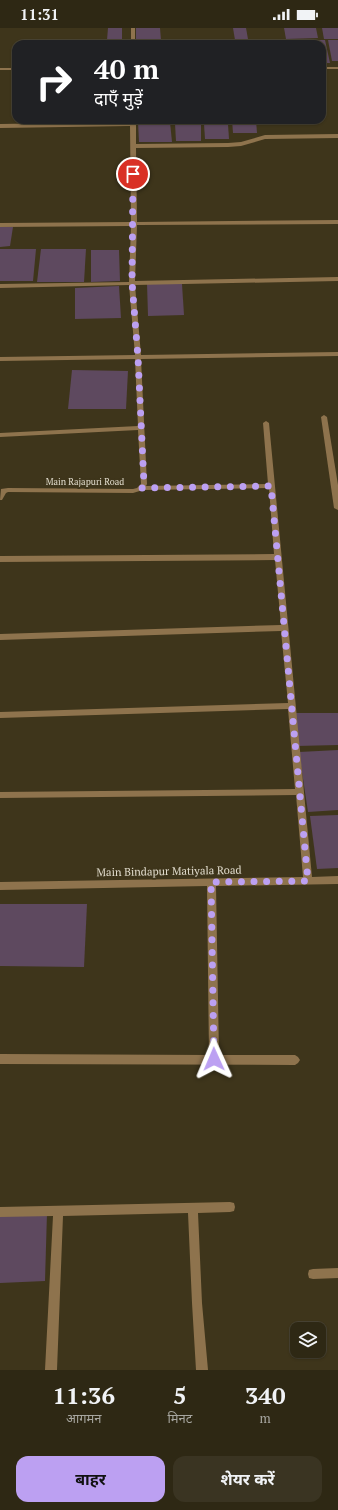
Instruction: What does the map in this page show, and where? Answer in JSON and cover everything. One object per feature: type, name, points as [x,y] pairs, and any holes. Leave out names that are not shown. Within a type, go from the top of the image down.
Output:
[{"type":"street","points":[[133,28],[133,40]]},
{"type":"street","points":[[326,68],[338,68]]},
{"type":"street","points":[[0,69],[12,69]]},
{"type":"street","points":[[0,126],[66,124]]},
{"type":"street","points":[[133,124],[134,224],[132,282],[138,358],[144,484],[142,488]]},
{"type":"street","points":[[133,146],[228,145],[241,144],[265,137],[338,136]]},
{"type":"street","points":[[0,225],[338,222]]},
{"type":"street","points":[[0,286],[132,282],[338,279]]},
{"type":"street","points":[[0,360],[338,354]]},
{"type":"street","points":[[324,416],[338,508]]},
{"type":"street","points":[[266,423],[308,881]]},
{"type":"street","points":[[0,435],[141,428]]},
{"type":"street","name":"Main Rajapuri Road","points":[[0,498],[3,491],[8,490],[133,491],[142,488],[271,486]]},
{"type":"street","points":[[0,559],[278,556]]},
{"type":"street","points":[[0,637],[284,628]]},
{"type":"street","points":[[0,715],[292,706]]},
{"type":"street","points":[[0,795],[300,792]]},
{"type":"street","name":"Main Bindapur Matiyala Road","points":[[0,886],[338,880]]},
{"type":"street","points":[[211,882],[214,1059]]},
{"type":"street","points":[[0,1059],[295,1060]]},
{"type":"street","points":[[0,1212],[230,1207]]},
{"type":"street","points":[[193,1208],[197,1303],[202,1370]]},
{"type":"street","points":[[51,1370],[58,1211]]},
{"type":"street","points":[[313,1274],[338,1273]]},
{"type":"building","points":[[108,28],[122,28],[122,40],[107,40]]},
{"type":"building","points":[[136,28],[160,28],[161,40],[136,40]]},
{"type":"building","points":[[233,28],[246,28],[248,39],[235,40]]},
{"type":"building","points":[[284,28],[316,28],[318,38],[286,39]]},
{"type":"building","points":[[322,28],[338,28],[338,39],[324,39]]},
{"type":"building","points":[[328,40],[338,40],[338,61],[332,61]]},
{"type":"building","points":[[326,45],[330,63],[326,63]]},
{"type":"building","points":[[138,124],[170,124],[172,142],[139,142]]},
{"type":"building","points":[[175,124],[201,124],[201,141],[176,141]]},
{"type":"building","points":[[204,124],[228,124],[229,139],[205,139]]},
{"type":"building","points":[[232,124],[256,124],[257,133],[233,133]]},
{"type":"building","points":[[0,227],[13,227],[10,246],[0,247]]},
{"type":"building","points":[[0,249],[36,249],[33,281],[0,281]]},
{"type":"building","points":[[41,249],[86,249],[84,282],[37,282]]},
{"type":"building","points":[[91,250],[119,250],[120,281],[91,282]]},
{"type":"building","points":[[147,284],[182,284],[184,315],[148,316]]},
{"type":"building","points":[[119,286],[121,318],[75,319],[75,288]]},
{"type":"building","points":[[72,370],[128,371],[126,409],[68,409]]},
{"type":"building","points":[[293,713],[338,713],[338,745],[296,746]]},
{"type":"building","points":[[338,750],[338,810],[308,812],[299,752]]},
{"type":"building","points":[[338,815],[338,868],[317,869],[310,816]]},
{"type":"building","points":[[0,904],[87,904],[84,967],[0,966]]},
{"type":"building","points":[[47,1213],[45,1281],[0,1283],[0,1215]]},
{"type":"route","points":[[133,174],[134,224],[132,282],[138,358],[144,484],[142,488],[271,486],[308,881],[211,882],[214,1059]]}]
